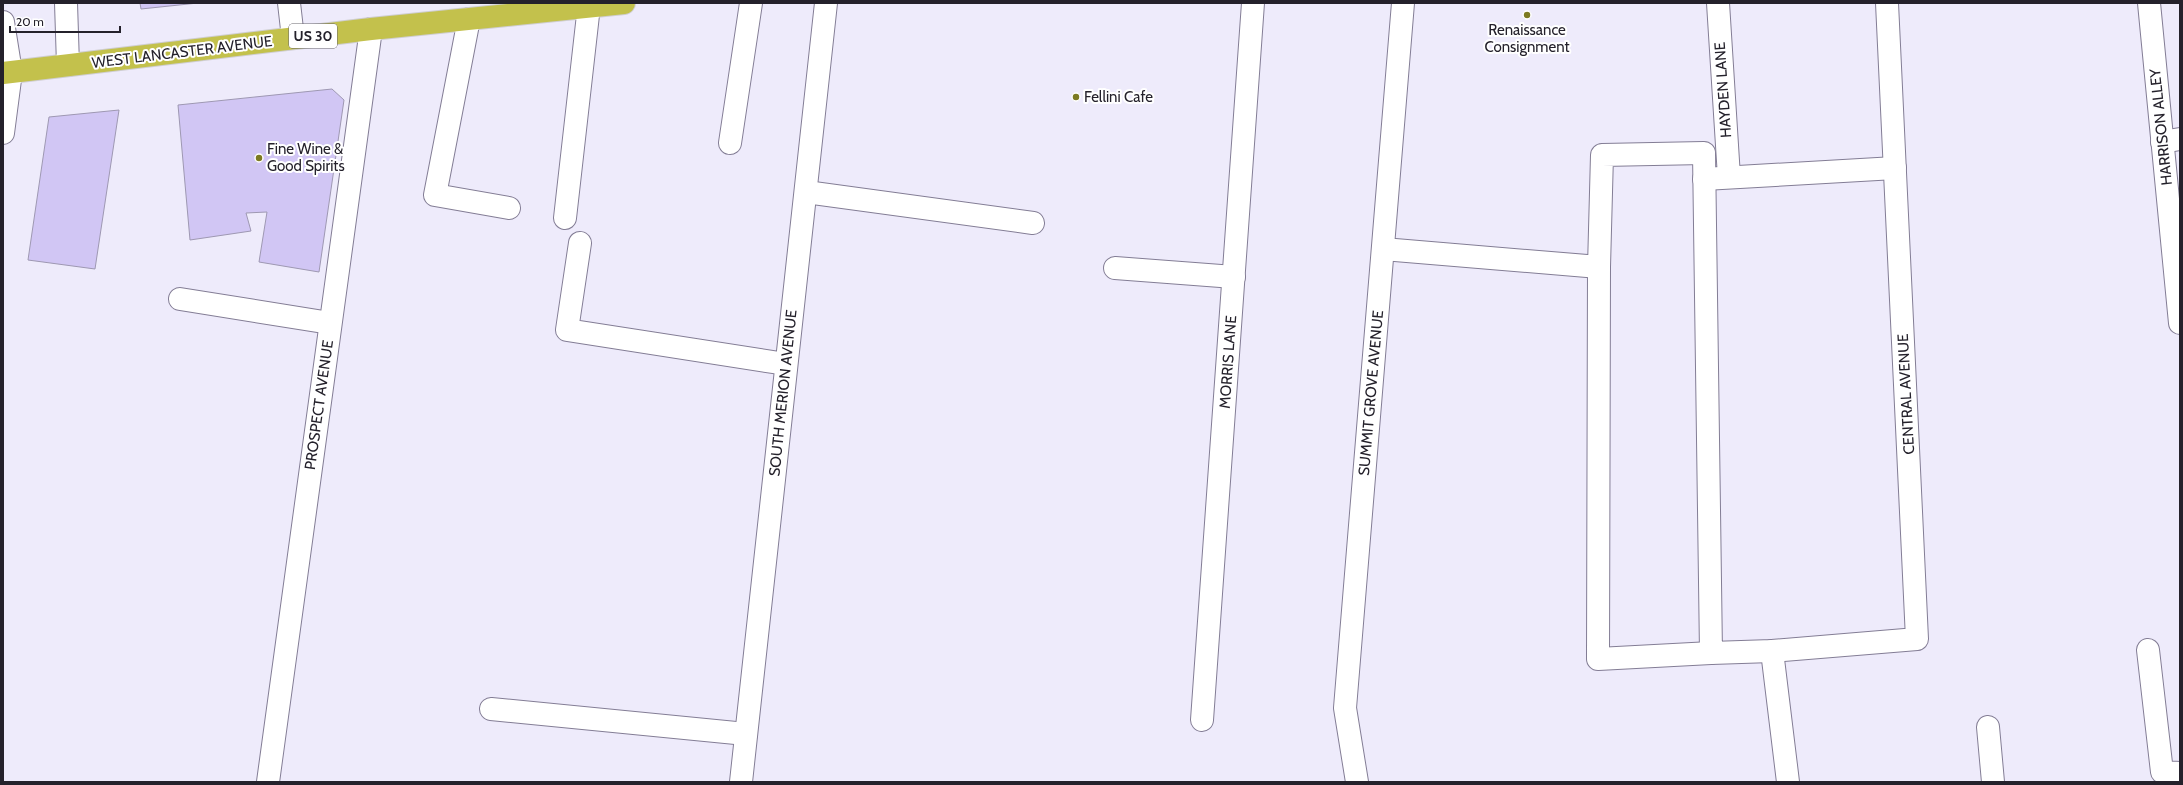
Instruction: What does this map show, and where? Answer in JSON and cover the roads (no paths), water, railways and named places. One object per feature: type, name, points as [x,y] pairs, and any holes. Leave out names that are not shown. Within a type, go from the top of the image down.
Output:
[{"type":"highway","name":"WEST LANCASTER AVENUE","points":[[7,73],[293,38],[469,19],[567,6],[624,3]]},
{"type":"street","points":[[66,3],[68,65]]},
{"type":"street","points":[[289,3],[293,38]]},
{"type":"street","points":[[730,143],[751,3]]},
{"type":"street","name":"SOUTH MERION AVENUE","points":[[740,782],[826,3]]},
{"type":"street","name":"MORRIS LANE","points":[[1202,720],[1253,3]]},
{"type":"street","name":"SUMMIT GROVE AVENUE","points":[[1357,782],[1345,708],[1403,3]]},
{"type":"street","name":"HAYDEN LANE","points":[[1718,3],[1729,177]]},
{"type":"street","name":"CENTRAL AVENUE","points":[[1772,651],[1917,639],[1886,3]]},
{"type":"street","name":"HARRISON ALLEY","points":[[2148,3],[2171,140],[2180,323]]},
{"type":"street","points":[[565,218],[589,6]]},
{"type":"street","points":[[469,19],[435,195],[508,208]]},
{"type":"street","points":[[3,22],[7,73],[3,133]]},
{"type":"street","name":"PROSPECT AVENUE","points":[[268,782],[371,29]]},
{"type":"street","points":[[1712,653],[1704,153],[1602,155],[1599,267],[1598,659],[1772,651],[1788,782]]},
{"type":"street","points":[[1704,179],[1895,168]]},
{"type":"street","points":[[806,192],[1033,223]]},
{"type":"street","points":[[580,243],[567,330],[786,364]]},
{"type":"street","points":[[1383,249],[1599,267]]},
{"type":"street","points":[[1115,268],[1234,277]]},
{"type":"street","points":[[180,299],[330,324]]},
{"type":"street","points":[[2148,650],[2162,772],[2180,772]]},
{"type":"street","points":[[491,709],[746,734]]},
{"type":"street","points":[[1988,727],[1993,782]]},
{"type":"place","name":"Renaissance Consignment","points":[[1527,15]]},
{"type":"place","name":"Fellini Cafe","points":[[1076,97]]},
{"type":"place","name":"Fine Wine & Good Spirits","points":[[259,158]]}]
